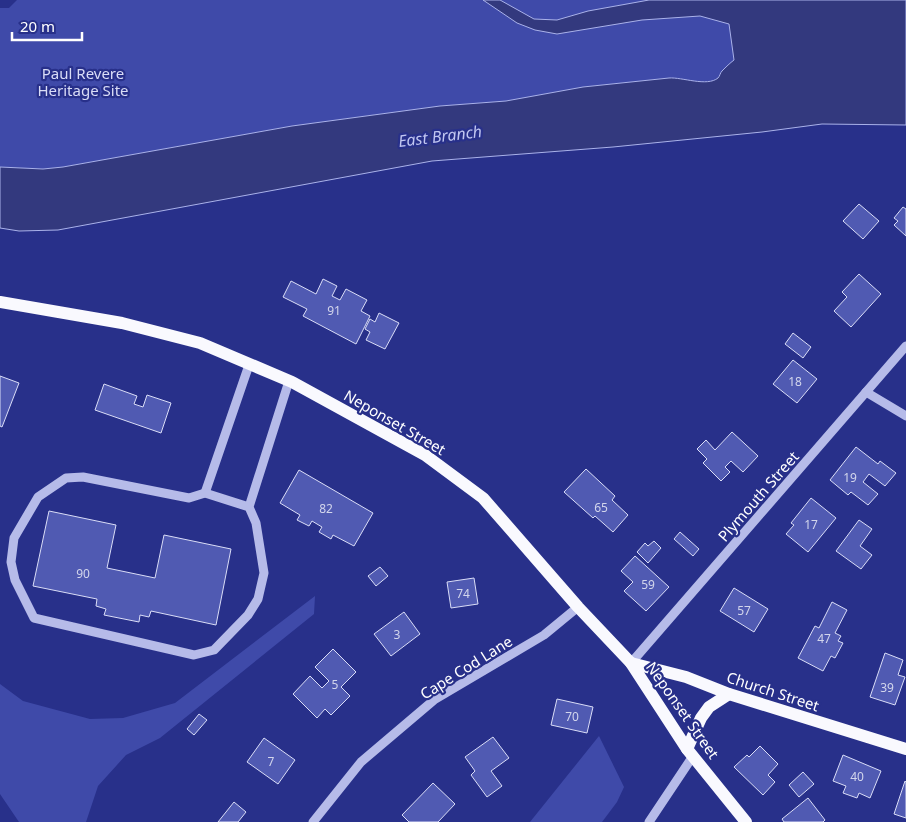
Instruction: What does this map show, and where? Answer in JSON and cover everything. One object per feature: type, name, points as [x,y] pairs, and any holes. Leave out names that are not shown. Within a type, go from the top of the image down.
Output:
[{"type":"main road","name":"Neponset Street","points":[[0,302],[122,324],[200,343],[249,365],[290,380],[425,455],[483,498],[578,607],[630,663],[690,753],[746,822]]},
{"type":"main road","name":"Church Street","points":[[630,663],[686,677],[729,694],[906,749]]},
{"type":"main road","points":[[690,753],[701,718],[709,707],[729,694]]},
{"type":"street","name":"Plymouth Street","points":[[630,663],[755,522],[906,346]]},
{"type":"street","points":[[205,494],[249,365]]},
{"type":"street","points":[[249,507],[205,494],[189,498],[83,477],[66,478],[38,496],[14,538],[10,562],[15,580],[34,618],[194,654],[214,650],[248,615],[258,599],[264,573],[256,523],[249,507],[290,380]]},
{"type":"street","points":[[866,392],[906,416]]},
{"type":"street","name":"Cape Cod Lane","points":[[313,822],[361,762],[434,700],[544,635],[578,607]]},
{"type":"street","points":[[649,822],[690,753]]},
{"type":"green space","name":"Paul Revere Heritage Site","points":[[17,0],[727,0],[734,60],[722,71],[718,78],[708,82],[669,78],[583,87],[506,101],[440,106],[292,126],[63,167],[43,169],[0,167],[0,8],[9,8]]},
{"type":"green space","points":[[315,596],[314,614],[160,738],[126,755],[98,786],[86,822],[19,822],[0,794],[0,684],[23,701],[90,719],[123,718],[175,703]]},
{"type":"green space","points":[[599,736],[624,787],[617,802],[602,822],[530,822]]},
{"type":"water","name":"East Branch","points":[[483,0],[500,0],[534,19],[557,20],[588,11],[649,0],[906,0],[906,125],[822,124],[613,147],[432,161],[58,230],[19,231],[0,228],[0,167],[43,169],[63,167],[292,126],[440,106],[506,101],[583,87],[669,78],[708,82],[718,78],[722,71],[734,60],[729,24],[700,16],[642,20],[557,34],[535,30],[517,23]]},
{"type":"building","points":[[859,204],[879,221],[863,239],[843,221]]},
{"type":"building","points":[[903,207],[906,209],[906,236],[894,225],[898,221],[894,218]]},
{"type":"building","points":[[859,274],[881,294],[851,327],[834,311],[847,297],[842,292]]},
{"type":"building","points":[[323,279],[337,286],[332,296],[340,300],[346,289],[367,300],[361,311],[370,316],[356,344],[303,316],[307,309],[283,297],[291,281],[316,294]]},
{"type":"building","points":[[379,313],[399,323],[385,349],[366,340],[370,332],[365,329],[370,319],[375,322]]},
{"type":"building","points":[[793,333],[811,347],[803,358],[785,344]]},
{"type":"building","points":[[793,360],[817,379],[797,403],[773,384]]},
{"type":"building","points":[[0,376],[19,383],[2,427],[0,426]]},
{"type":"building","points":[[104,384],[137,396],[134,404],[143,407],[147,395],[171,403],[161,433],[95,410]]},
{"type":"building","points":[[732,432],[758,456],[743,472],[731,461],[725,467],[730,472],[721,481],[703,463],[707,459],[697,449],[706,440],[715,450]]},
{"type":"building","points":[[856,447],[878,464],[880,461],[896,473],[885,486],[869,474],[863,482],[878,494],[868,505],[851,492],[848,495],[830,480]]},
{"type":"building","points":[[586,469],[615,496],[612,500],[628,515],[613,532],[595,516],[593,518],[564,492]]},
{"type":"building","points":[[299,470],[373,513],[354,546],[333,535],[331,539],[319,532],[322,527],[312,521],[309,526],[297,520],[300,515],[280,503]]},
{"type":"building","points":[[811,498],[836,518],[808,552],[786,534],[794,525],[791,523]]},
{"type":"building","points":[[49,511],[116,525],[107,568],[155,578],[164,535],[231,549],[216,625],[151,611],[149,617],[140,615],[139,622],[104,615],[106,609],[96,606],[97,599],[33,586]]},
{"type":"building","points":[[859,520],[872,529],[860,546],[872,555],[861,569],[836,551]]},
{"type":"building","points":[[680,532],[699,549],[693,556],[674,539]]},
{"type":"building","points":[[654,541],[661,548],[648,563],[637,552],[645,543],[648,546]]},
{"type":"building","points":[[635,556],[669,587],[646,611],[624,591],[633,582],[621,571]]},
{"type":"building","points":[[380,567],[388,576],[376,586],[368,576]]},
{"type":"building","points":[[474,578],[478,604],[451,608],[447,582]]},
{"type":"building","points":[[734,588],[768,609],[754,632],[720,611]]},
{"type":"building","points":[[832,602],[847,610],[835,633],[841,636],[838,641],[843,643],[835,658],[831,656],[823,671],[798,658],[815,626],[819,628]]},
{"type":"building","points":[[404,612],[420,634],[391,656],[374,634]]},
{"type":"building","points":[[333,649],[356,672],[341,687],[350,696],[331,715],[325,709],[317,718],[293,694],[310,676],[322,688],[329,681],[315,667]]},
{"type":"building","points":[[885,653],[903,660],[898,675],[905,677],[895,705],[870,697]]},
{"type":"building","points":[[557,699],[593,707],[587,733],[551,725]]},
{"type":"building","points":[[199,714],[207,720],[194,735],[187,729]]},
{"type":"building","points":[[493,737],[509,758],[491,771],[502,786],[487,797],[471,775],[475,771],[465,757]]},
{"type":"building","points":[[264,738],[295,760],[278,784],[247,762]]},
{"type":"building","points":[[760,746],[778,764],[768,775],[775,782],[763,795],[734,767],[747,755],[749,757]]},
{"type":"building","points":[[843,755],[881,771],[870,798],[859,793],[857,798],[843,793],[846,786],[833,781]]},
{"type":"building","points":[[803,772],[814,784],[799,797],[789,785]]},
{"type":"building","points":[[906,782],[906,818],[894,814]]},
{"type":"building","points":[[433,783],[455,804],[438,822],[409,822],[402,815]]},
{"type":"building","points":[[808,798],[825,820],[823,822],[784,822],[782,819]]},
{"type":"building","points":[[234,802],[246,812],[238,822],[218,822]]}]
